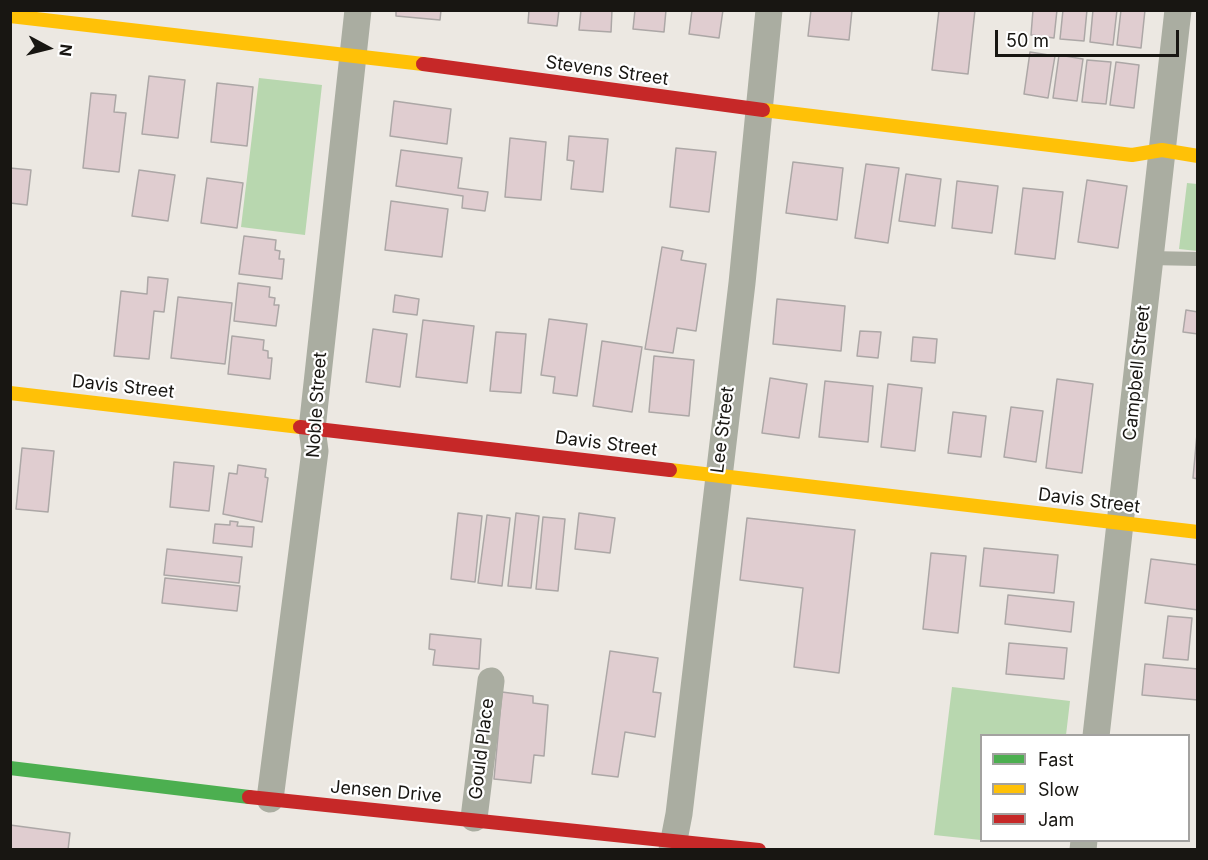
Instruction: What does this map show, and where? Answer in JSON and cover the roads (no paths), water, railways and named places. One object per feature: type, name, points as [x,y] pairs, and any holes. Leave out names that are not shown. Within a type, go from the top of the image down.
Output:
[{"type":"street","name":"Noble Street","points":[[270,799],[315,451],[312,429],[358,10]]},
{"type":"street","name":"Lee Street","points":[[673,845],[742,283],[769,10]]},
{"type":"street","name":"Campbell Street","points":[[1096,734],[1178,10]]},
{"type":"street","name":"Stevens Street","points":[[10,16],[354,54],[759,110],[1132,155],[1162,150],[1197,156]]},
{"type":"street","name":"Davis Street","points":[[10,393],[1197,532]]},
{"type":"street","name":"Gould Place","points":[[474,818],[491,681]]},
{"type":"street","name":"Jensen Drive","points":[[10,768],[270,799],[474,818],[673,845],[759,849]]},
{"type":"lane","points":[[1150,258],[1197,259]]}]
